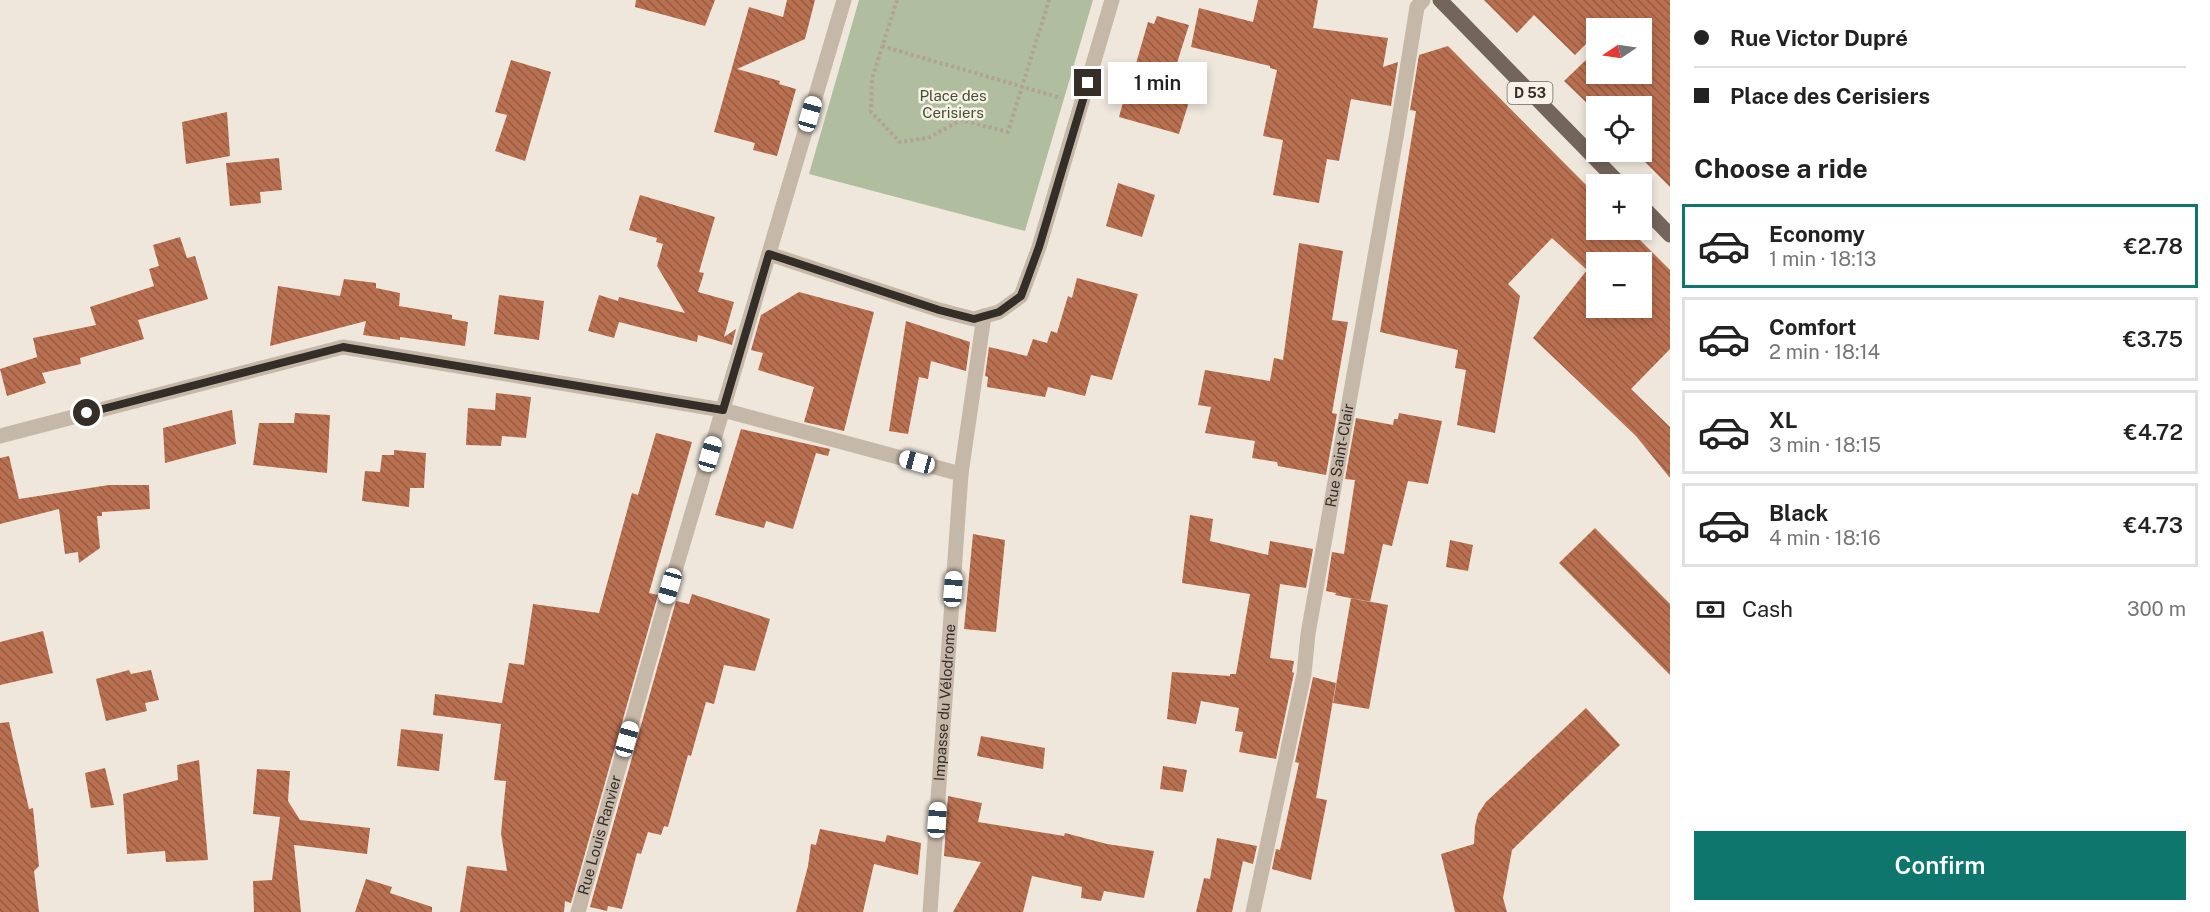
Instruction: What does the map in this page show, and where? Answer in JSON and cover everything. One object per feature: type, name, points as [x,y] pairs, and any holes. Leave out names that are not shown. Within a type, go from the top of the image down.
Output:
[{"type":"main road","name":"D 53","points":[[1440,0],[1610,174]]},
{"type":"main road","points":[[1652,217],[1670,235]]},
{"type":"street","name":"Rue Louis Ranvier","points":[[578,912],[844,0]]},
{"type":"street","points":[[769,254],[939,310],[974,319],[999,312],[1021,296],[1039,247],[1112,0]]},
{"type":"street","name":"Rue Saint-Clair","points":[[1253,912],[1304,674],[1308,634],[1417,7],[1423,0]]},
{"type":"street","name":"Impasse du Vélodrome","points":[[930,912],[961,474],[984,316]]},
{"type":"street","points":[[0,436],[343,347],[723,410],[961,474]]},
{"type":"path","points":[[897,0],[872,79],[871,111],[900,142],[928,138],[961,120],[1008,132],[1049,0]]},
{"type":"path","points":[[882,46],[1082,104]]},
{"type":"green space","name":"Place des Cerisiers","points":[[859,0],[1093,0],[1025,231],[809,174]]},
{"type":"building","points":[[636,0],[715,0],[705,26],[635,7]]},
{"type":"building","points":[[787,0],[815,0],[805,39],[737,69],[780,81],[779,84],[796,89],[777,156],[753,150],[755,143],[714,132],[749,7],[783,17]]},
{"type":"building","points":[[1258,0],[1318,0],[1313,28],[1388,38],[1383,67],[1398,62],[1391,106],[1351,99],[1339,161],[1327,159],[1319,203],[1273,195],[1283,140],[1263,136],[1277,70],[1270,66],[1191,47],[1199,8],[1253,22]]},
{"type":"building","points":[[1484,0],[1670,0],[1670,187],[1645,162],[1652,162],[1652,96],[1586,96],[1586,102],[1564,81],[1586,60],[1586,84],[1652,84],[1652,18],[1586,18],[1586,44],[1575,55],[1534,15],[1517,33]]},
{"type":"building","points":[[1157,16],[1189,25],[1170,85],[1192,92],[1179,134],[1119,117],[1148,22],[1154,24]]},
{"type":"building","points":[[1448,46],[1586,185],[1586,240],[1640,240],[1652,252],[1586,252],[1586,269],[1552,238],[1508,284],[1520,296],[1495,433],[1457,425],[1466,370],[1455,368],[1458,350],[1380,332],[1416,111],[1410,110],[1419,55]]},
{"type":"building","points":[[511,60],[551,72],[525,161],[495,151],[507,115],[495,112]]},
{"type":"building","points":[[227,112],[230,156],[186,164],[182,122]]},
{"type":"building","points":[[279,158],[282,190],[260,192],[261,203],[230,206],[226,163]]},
{"type":"building","points":[[1118,183],[1155,195],[1142,237],[1106,226]]},
{"type":"building","points":[[640,195],[715,217],[699,272],[704,273],[698,292],[734,302],[724,337],[736,329],[732,345],[698,335],[697,342],[619,322],[614,338],[588,331],[599,295],[618,301],[619,297],[685,313],[657,266],[663,244],[656,242],[657,238],[629,230]]},
{"type":"building","points":[[180,237],[187,258],[195,256],[208,299],[138,320],[144,339],[80,358],[81,364],[42,373],[46,383],[7,396],[0,369],[37,357],[38,361],[33,338],[96,325],[90,307],[154,286],[149,269],[159,266],[153,245]]},
{"type":"building","points":[[1299,243],[1343,251],[1332,320],[1348,322],[1332,413],[1337,414],[1326,475],[1278,466],[1277,462],[1252,458],[1255,441],[1205,433],[1211,407],[1198,405],[1205,370],[1270,381],[1274,358],[1283,360]]},
{"type":"building","points":[[1652,252],[1670,270],[1670,349],[1631,389],[1670,427],[1670,478],[1636,436],[1533,338],[1586,271],[1586,318],[1652,318]]},
{"type":"building","points":[[1077,278],[1138,294],[1112,380],[1091,375],[1085,396],[1048,387],[1045,397],[987,387],[988,377],[985,376],[989,347],[1027,356],[1033,339],[1047,343],[1051,331],[1057,333],[1068,296],[1072,298]]},
{"type":"building","points":[[344,279],[376,283],[376,288],[400,293],[399,306],[452,315],[452,319],[468,322],[465,346],[400,337],[400,340],[363,335],[366,321],[270,346],[278,286],[340,296]]},
{"type":"building","points":[[799,292],[874,312],[844,431],[804,422],[814,387],[758,370],[763,353],[751,350],[761,315]]},
{"type":"building","points":[[499,295],[544,301],[539,340],[494,334]]},
{"type":"building","points":[[906,321],[970,342],[966,371],[931,361],[928,379],[919,377],[908,434],[889,431]]},
{"type":"building","points":[[496,393],[531,397],[526,438],[502,436],[501,446],[466,445],[468,408],[495,410]]},
{"type":"building","points":[[232,410],[236,444],[165,463],[163,428]]},
{"type":"building","points":[[295,413],[330,415],[327,473],[253,465],[259,423],[294,423]]},
{"type":"building","points":[[1399,413],[1442,421],[1428,484],[1408,481],[1392,546],[1383,544],[1370,602],[1335,595],[1336,593],[1326,591],[1332,552],[1344,554],[1355,480],[1345,479],[1356,418],[1393,425]]},
{"type":"building","points":[[741,429],[830,449],[828,456],[816,453],[793,529],[766,521],[764,528],[715,515]]},
{"type":"building","points":[[656,433],[692,442],[649,593],[658,595],[571,903],[565,901],[564,912],[460,912],[467,866],[507,871],[501,833],[506,781],[494,780],[501,724],[433,715],[435,694],[502,703],[509,663],[524,665],[533,604],[599,613],[632,493],[638,495]]},
{"type":"building","points":[[394,450],[426,453],[424,488],[410,488],[409,507],[362,501],[365,471],[380,472],[382,455],[394,455]]},
{"type":"building","points":[[9,456],[19,499],[109,485],[149,485],[150,509],[102,512],[102,516],[97,516],[100,548],[79,563],[78,552],[65,554],[59,509],[0,524],[0,458]]},
{"type":"building","points":[[1190,515],[1213,519],[1210,541],[1268,555],[1270,541],[1313,549],[1306,588],[1280,584],[1270,658],[1294,661],[1292,672],[1294,673],[1276,759],[1239,752],[1243,732],[1235,731],[1239,708],[1201,701],[1196,724],[1167,719],[1172,672],[1230,676],[1230,674],[1236,674],[1250,594],[1182,583]]},
{"type":"building","points":[[1595,528],[1670,604],[1670,675],[1559,563]]},
{"type":"building","points":[[973,534],[1005,540],[996,632],[964,629]]},
{"type":"building","points":[[1450,540],[1473,545],[1468,571],[1446,567]]},
{"type":"building","points":[[692,594],[770,619],[755,671],[724,665],[714,704],[706,702],[691,756],[688,755],[668,827],[664,826],[661,835],[648,832],[641,854],[637,853],[622,909],[608,906],[607,911],[590,907],[676,601],[689,604]]},
{"type":"building","points":[[1351,598],[1388,605],[1369,709],[1333,703]]},
{"type":"building","points":[[43,631],[53,673],[0,685],[0,642]]},
{"type":"building","points":[[129,670],[131,674],[151,670],[159,700],[145,703],[147,711],[106,721],[96,679]]},
{"type":"building","points":[[1313,677],[1336,683],[1316,798],[1327,800],[1311,880],[1272,869],[1276,849],[1280,850],[1299,763],[1295,762]]},
{"type":"building","points":[[1586,708],[1620,745],[1512,850],[1503,898],[1507,912],[1455,912],[1441,854],[1474,844],[1478,814],[1486,802]]},
{"type":"building","points":[[9,722],[29,809],[33,808],[39,866],[34,871],[39,912],[0,912],[0,723]]},
{"type":"building","points":[[401,729],[443,734],[439,771],[397,766]]},
{"type":"building","points":[[981,736],[1045,748],[1043,769],[977,756]]},
{"type":"building","points":[[199,760],[208,860],[166,862],[165,851],[127,854],[123,794],[178,780],[177,765]]},
{"type":"building","points":[[1163,766],[1187,770],[1183,792],[1160,789]]},
{"type":"building","points":[[105,768],[114,805],[91,808],[85,773]]},
{"type":"building","points":[[257,769],[290,771],[288,801],[300,820],[370,828],[367,854],[294,845],[301,912],[254,912],[253,881],[272,880],[280,817],[253,814]]},
{"type":"building","points":[[948,796],[982,803],[978,822],[1064,836],[1065,833],[1107,844],[1154,851],[1144,898],[1104,891],[1101,901],[1081,898],[1082,887],[1032,876],[1023,912],[953,912],[981,862],[944,856]]},
{"type":"building","points":[[820,829],[885,842],[887,835],[921,843],[918,875],[874,864],[863,912],[796,912],[808,866],[811,844],[816,845]]},
{"type":"building","points":[[1217,838],[1257,846],[1253,864],[1243,861],[1232,912],[1196,912],[1204,878],[1210,879]]},
{"type":"building","points":[[366,879],[392,887],[390,893],[432,907],[432,912],[355,912]]},
{"type":"route","points":[[87,413],[343,347],[723,410],[769,254],[939,310],[974,319],[999,312],[1021,296],[1039,247],[1088,83]]}]
